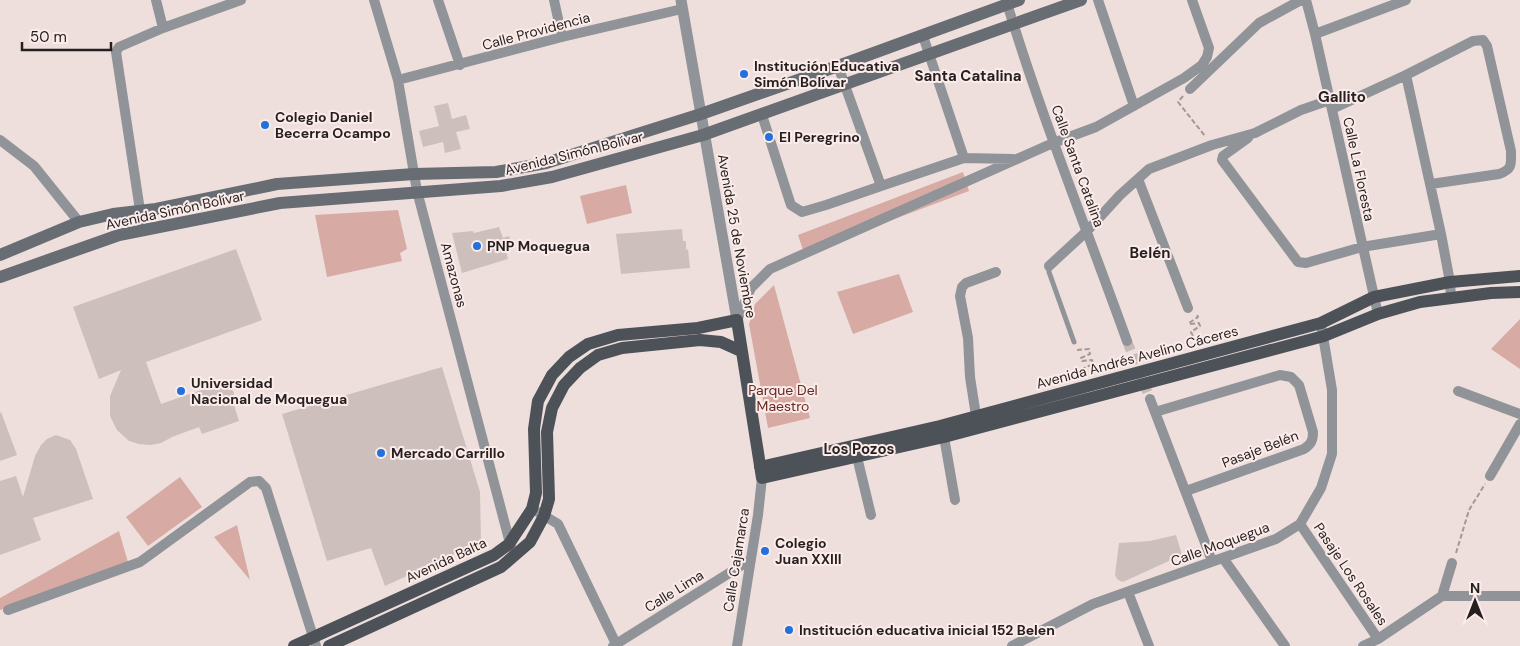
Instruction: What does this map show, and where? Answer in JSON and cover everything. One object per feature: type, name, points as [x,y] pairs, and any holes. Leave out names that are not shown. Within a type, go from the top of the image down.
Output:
[{"type":"main road","name":"Avenida Simón Bolívar","points":[[0,276],[119,235],[280,203],[501,186],[552,177],[703,135],[1081,0]]},
{"type":"main road","name":"Avenida Simón Bolívar","points":[[0,255],[78,222],[139,210],[156,209],[277,184],[414,174],[496,172],[546,163],[701,114],[923,36],[1011,1]]},
{"type":"main road","points":[[277,184],[280,203]]},
{"type":"main road","name":"Avenida Andrés Avelino Cáceres","points":[[761,473],[857,457],[944,437],[977,422],[1089,385],[1320,323],[1374,297],[1450,282],[1520,276]]},
{"type":"main road","name":"Avenida Andrés Avelino Cáceres","points":[[761,473],[977,422],[1324,336],[1378,314],[1420,302],[1520,292]]},
{"type":"main road","name":"Avenida 25 de Noviembre","points":[[736,320],[761,473]]},
{"type":"main road","name":"Avenida Balta","points":[[329,646],[500,567],[512,549],[532,509],[536,493],[534,429],[538,401],[552,375],[569,357],[588,344],[618,335],[698,328],[736,320]]},
{"type":"main road","name":"Avenida Balta","points":[[294,646],[315,642],[494,555],[530,542],[544,516],[549,499],[547,432],[552,408],[564,385],[580,368],[598,355],[622,348],[700,340],[721,342],[741,351]]},
{"type":"street","points":[[156,0],[163,28]]},
{"type":"street","points":[[144,230],[139,210],[116,52],[119,47],[163,28],[241,0]]},
{"type":"street","name":"Amazonas","points":[[374,0],[398,80],[418,191],[512,549]]},
{"type":"street","points":[[438,0],[460,65]]},
{"type":"street","points":[[554,0],[562,37]]},
{"type":"street","points":[[1098,0],[1134,106]]},
{"type":"street","points":[[736,320],[751,288],[770,269],[1053,143],[1096,126],[1134,106],[1202,65],[1210,48],[1192,0]]},
{"type":"street","points":[[1190,90],[1259,23],[1301,0]]},
{"type":"street","name":"Calle La Floresta","points":[[1306,0],[1316,34],[1378,314]]},
{"type":"street","points":[[1316,34],[1406,0]]},
{"type":"street","name":"Calle Santa Catalina","points":[[1011,1],[1013,24],[1053,143],[1127,340]]},
{"type":"street","name":"Calle Providencia","points":[[398,80],[460,65],[681,4]]},
{"type":"street","name":"Avenida 25 de Noviembre","points":[[681,4],[736,320]]},
{"type":"street","points":[[923,36],[964,158]]},
{"type":"street","points":[[1430,184],[1499,174],[1507,171],[1509,168],[1510,150],[1487,46],[1482,40],[1473,41],[1406,75],[1331,105],[1301,110],[1255,133],[1223,156],[1222,160],[1298,262],[1306,263],[1362,247],[1441,234]]},
{"type":"street","points":[[838,66],[881,186]]},
{"type":"street","points":[[1406,75],[1441,234],[1451,298]]},
{"type":"street","points":[[762,115],[791,206],[802,212],[964,158],[1017,159]]},
{"type":"street","points":[[1049,266],[1087,231],[1120,195],[1149,169],[1212,145],[1255,133]]},
{"type":"street","points":[[0,140],[34,166],[78,222]]},
{"type":"street","points":[[1138,179],[1188,308]]},
{"type":"street","points":[[977,422],[970,377],[968,338],[960,296],[962,287],[966,283],[996,272]]},
{"type":"street","name":"Calle Moquegua","points":[[1012,646],[1093,604],[1276,539],[1300,524],[1321,488],[1332,454],[1332,390],[1324,336],[1320,323]]},
{"type":"street","name":"Pasaje Belén","points":[[1155,412],[1280,375],[1291,377],[1299,385],[1313,432],[1313,439],[1310,445],[1304,449],[1186,491]]},
{"type":"street","points":[[1458,391],[1520,414]]},
{"type":"street","points":[[1150,399],[1212,561]]},
{"type":"street","points":[[1490,476],[1520,424]]},
{"type":"street","points":[[944,437],[955,500]]},
{"type":"street","points":[[857,457],[870,515]]},
{"type":"street","name":"Calle Cajamarca","points":[[737,646],[758,514],[761,473]]},
{"type":"street","points":[[8,610],[140,562],[250,482],[260,481],[266,488],[315,642]]},
{"type":"street","points":[[532,509],[558,524],[616,645]]},
{"type":"street","name":"Pasaje Los Rosales","points":[[1300,524],[1378,639]]},
{"type":"street","points":[[1223,558],[1285,646]]},
{"type":"street","name":"Calle Lima","points":[[616,645],[750,560]]},
{"type":"street","points":[[1442,596],[1452,563]]},
{"type":"street","points":[[1128,592],[1149,646]]},
{"type":"street","points":[[1363,646],[1378,639],[1442,596],[1520,596]]},
{"type":"lane","points":[[1049,266],[1049,272],[1074,342]]},
{"type":"path","points":[[1167,87],[1172,94],[1180,92],[1183,96],[1178,102],[1212,145]]},
{"type":"path","points":[[1188,308],[1187,316],[1197,315],[1198,317],[1189,324],[1199,323],[1200,326],[1191,332],[1201,355]]},
{"type":"path","points":[[1074,342],[1077,351],[1089,349],[1090,354],[1081,358],[1082,361],[1092,360],[1093,364],[1084,368],[1089,385]]},
{"type":"path","points":[[1452,563],[1469,510],[1490,476]]},
{"type":"green space","points":[[963,172],[969,191],[804,253],[798,235]]},
{"type":"green space","points":[[626,185],[632,213],[587,224],[580,196]]},
{"type":"green space","points":[[398,210],[407,249],[400,253],[402,261],[327,277],[315,215]]},
{"type":"green space","points":[[899,274],[913,312],[853,334],[837,292]]},
{"type":"green space","name":"Parque Del Maestro","points":[[774,285],[810,418],[768,428],[749,324],[755,304]]},
{"type":"green space","points":[[1520,319],[1520,369],[1491,349]]},
{"type":"green space","points":[[180,477],[202,507],[148,546],[126,517]]},
{"type":"green space","points":[[237,525],[250,580],[214,537]]},
{"type":"green space","points":[[119,531],[129,566],[0,610],[0,598]]},
{"type":"building","points":[[448,103],[452,119],[466,115],[470,129],[456,132],[461,149],[445,153],[443,142],[423,147],[419,131],[439,126],[434,106]]},
{"type":"building","points":[[499,227],[503,238],[509,236],[512,245],[505,247],[508,259],[462,273],[452,233],[473,231],[474,233]]},
{"type":"building","points":[[682,229],[683,241],[686,241],[686,250],[688,249],[690,268],[621,274],[616,234]]},
{"type":"building","points":[[236,249],[262,320],[146,362],[161,404],[224,382],[231,387],[234,393],[234,405],[239,421],[202,434],[199,427],[161,443],[150,445],[129,441],[117,430],[110,416],[110,396],[121,370],[99,379],[73,307]]},
{"type":"building","name":"Mercado Carrillo","points":[[442,367],[480,492],[481,542],[385,586],[371,548],[327,561],[282,414]]},
{"type":"building","points":[[0,413],[17,455],[0,461]]},
{"type":"building","points":[[56,435],[70,440],[76,449],[93,499],[33,518],[41,540],[0,555],[0,481],[16,476],[23,497],[35,456],[47,439]]},
{"type":"building","points":[[1176,535],[1182,555],[1125,581],[1122,582],[1117,579],[1115,575],[1119,543],[1150,541]]},
{"type":"tunnel","points":[[1127,341],[1150,399]]},
{"type":"place","name":"Institución Educativa Simón Bolívar","points":[[744,74]]},
{"type":"place","name":"Colegio Daniel Becerra Ocampo","points":[[265,125]]},
{"type":"place","name":"El Peregrino","points":[[769,137]]},
{"type":"place","name":"PNP Moquegua","points":[[477,246]]},
{"type":"place","name":"Universidad Nacional de Moquegua","points":[[181,391]]},
{"type":"place","name":"Mercado Carrillo","points":[[381,453]]},
{"type":"place","name":"Colegio Juan XXIII","points":[[765,551]]},
{"type":"place","name":"Institución educativa inicial 152 Belen","points":[[789,630]]},
{"type":"district","name":"Santa Catalina","points":[[968,76]]},
{"type":"district","name":"Gallito","points":[[1342,97]]},
{"type":"district","name":"Belén","points":[[1150,253]]},
{"type":"district","name":"Los Pozos","points":[[859,449]]}]
